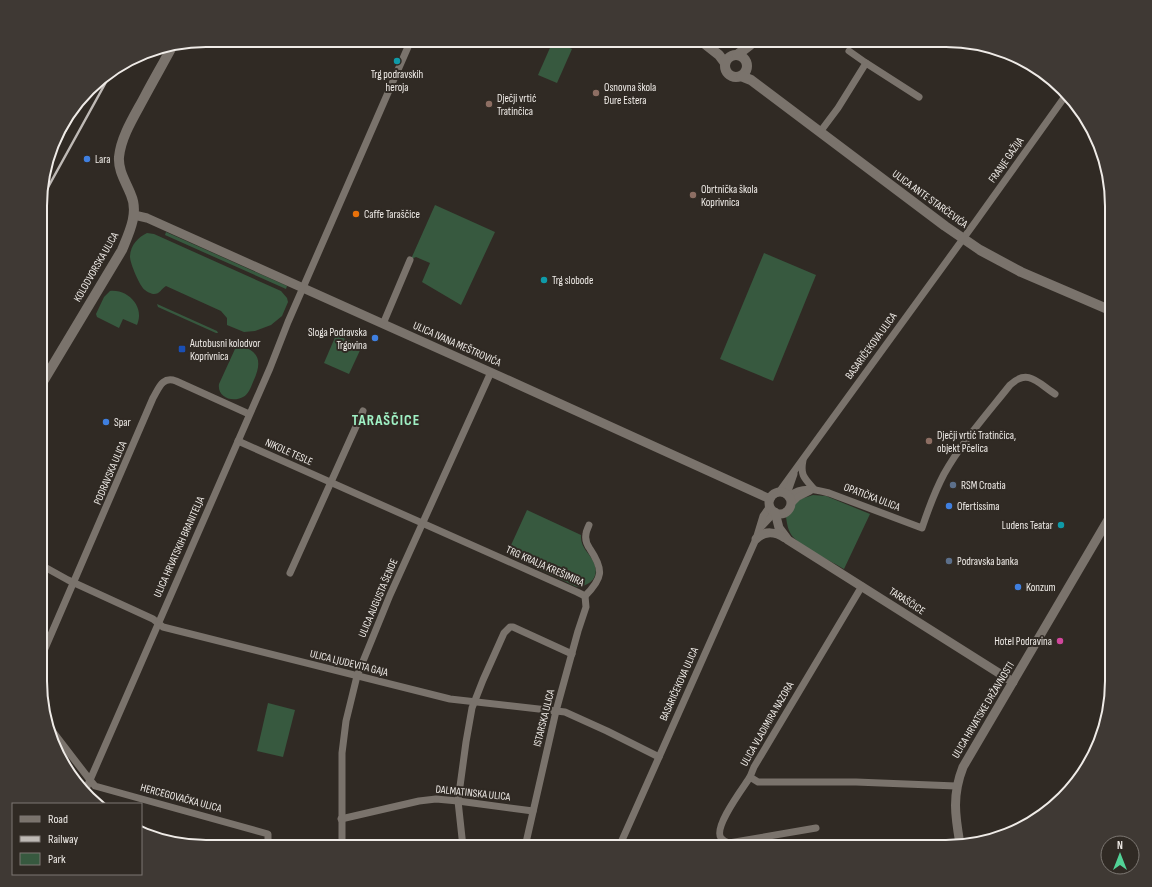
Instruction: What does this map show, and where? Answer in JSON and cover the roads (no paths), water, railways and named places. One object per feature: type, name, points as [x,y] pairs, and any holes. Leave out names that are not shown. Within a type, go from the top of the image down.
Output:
[{"type":"main road","points":[[713,47],[731,57],[747,63],[746,75],[734,77],[727,74],[724,66],[731,57],[746,47]]},
{"type":"main road","name":"KOLODVORSKA ULICA","points":[[47,375],[122,250],[130,232],[134,215],[133,200],[122,175],[120,166],[119,159],[121,146],[135,115],[170,51]]},
{"type":"main road","name":"ULICA ANTE STARČEVIĆA","points":[[746,75],[820,132],[980,250],[1021,272],[1105,308]]},
{"type":"street","points":[[303,288],[408,47]]},
{"type":"street","points":[[850,51],[919,97]]},
{"type":"street","points":[[820,132],[842,103],[866,63]]},
{"type":"street","name":"FRANJE GAŽIJA","points":[[963,238],[1063,98]]},
{"type":"street","name":"ULICA IVANA MEŠTROVIĆA","points":[[134,215],[152,220],[491,372],[775,507]]},
{"type":"street","name":"BASARIČEKOVA ULICA","points":[[786,497],[797,467],[963,238]]},
{"type":"street","points":[[383,324],[410,260]]},
{"type":"street","name":"ULICA HRVATSKIH BRANITELJA","points":[[90,780],[303,288]]},
{"type":"street","name":"ULICA AUGUSTA ŠENOE","points":[[342,840],[341,770],[343,736],[357,676],[390,595],[491,372]]},
{"type":"street","name":"OPATIČKA ULICA","points":[[814,489],[829,493],[922,528],[934,496],[947,469],[971,434],[1010,386],[1021,378],[1028,377],[1055,394]]},
{"type":"street","name":"PODRAVSKA ULICA","points":[[47,644],[162,382],[166,380],[176,381],[249,414]]},
{"type":"street","points":[[290,573],[363,411]]},
{"type":"street","name":"NIKOLE TESLE","points":[[238,441],[423,524]]},
{"type":"street","points":[[786,497],[789,509],[775,507],[773,494],[786,497],[798,497],[814,489],[804,477],[802,472],[803,459]]},
{"type":"street","name":"BASARIČEKOVA ULICA","points":[[622,840],[757,534],[775,507]]},
{"type":"street","name":"TARAŠČICE","points":[[775,507],[779,528],[788,540],[1013,682]]},
{"type":"street","name":"TRG KRALJA KREŠIMIRA","points":[[423,524],[585,596],[594,587],[600,570],[598,562],[586,541],[586,534],[589,525]]},
{"type":"street","name":"ULICA HRVATSKE DRŽAVNOSTI","points":[[959,840],[955,807],[956,786],[963,767],[1105,525]]},
{"type":"street","points":[[757,534],[773,533],[778,534],[788,540]]},
{"type":"street","name":"ULICA LJUDEVITA GAJA","points":[[47,568],[74,583],[153,619],[163,627],[450,699],[565,712],[659,757]]},
{"type":"street","name":"ULICA VLADIMIRA NAZORA","points":[[862,586],[766,747],[750,777],[758,782],[856,782],[956,786]]},
{"type":"street","name":"ISTARSKA ULICA","points":[[527,840],[556,711],[586,607],[585,596]]},
{"type":"street","points":[[462,840],[458,801],[466,742],[475,702],[501,638],[510,627],[517,628],[572,654]]},
{"type":"street","points":[[57,737],[90,780],[87,787]]},
{"type":"street","points":[[723,840],[719,834],[722,820],[750,777]]},
{"type":"street","name":"HERCEGOVAČKA ULICA","points":[[90,780],[95,786],[268,834],[268,840]]},
{"type":"street","name":"DALMATINSKA ULICA","points":[[341,819],[419,801],[436,799],[533,811]]},
{"type":"street","points":[[746,840],[816,828]]},
{"type":"railway","points":[[48,188],[106,82]]},
{"type":"railway","points":[[63,136],[68,126]]},
{"type":"place","name":"Trg podravskih heroja","points":[[397,61]]},
{"type":"place","name":"Osnovna škola Đure Estera","points":[[596,93]]},
{"type":"place","name":"Dječji vrtić Tratinčica","points":[[489,104]]},
{"type":"place","name":"Lara","points":[[87,159]]},
{"type":"place","name":"Obrtnička škola Koprivnica","points":[[693,195]]},
{"type":"place","name":"Caffe Taraščice","points":[[356,214]]},
{"type":"place","name":"Trg slobode","points":[[544,280]]},
{"type":"place","name":"Sloga Podravska Trgovina","points":[[375,338]]},
{"type":"place","name":"Autobusni kolodvor Koprivnica","points":[[182,349]]},
{"type":"place","name":"Spar","points":[[106,422]]},
{"type":"place","name":"Dječji vrtić Tratinčica, objekt Pčelica","points":[[929,441]]},
{"type":"place","name":"RSM Croatia","points":[[953,485]]},
{"type":"place","name":"Ofertissima","points":[[949,506]]},
{"type":"place","name":"Ludens Teatar","points":[[1061,525]]},
{"type":"place","name":"Podravska banka","points":[[949,561]]},
{"type":"place","name":"Konzum","points":[[1018,587]]},
{"type":"place","name":"Hotel Podravina","points":[[1060,641]]},
{"type":"district","name":"TARAŠČICE","points":[[386,420]]}]
